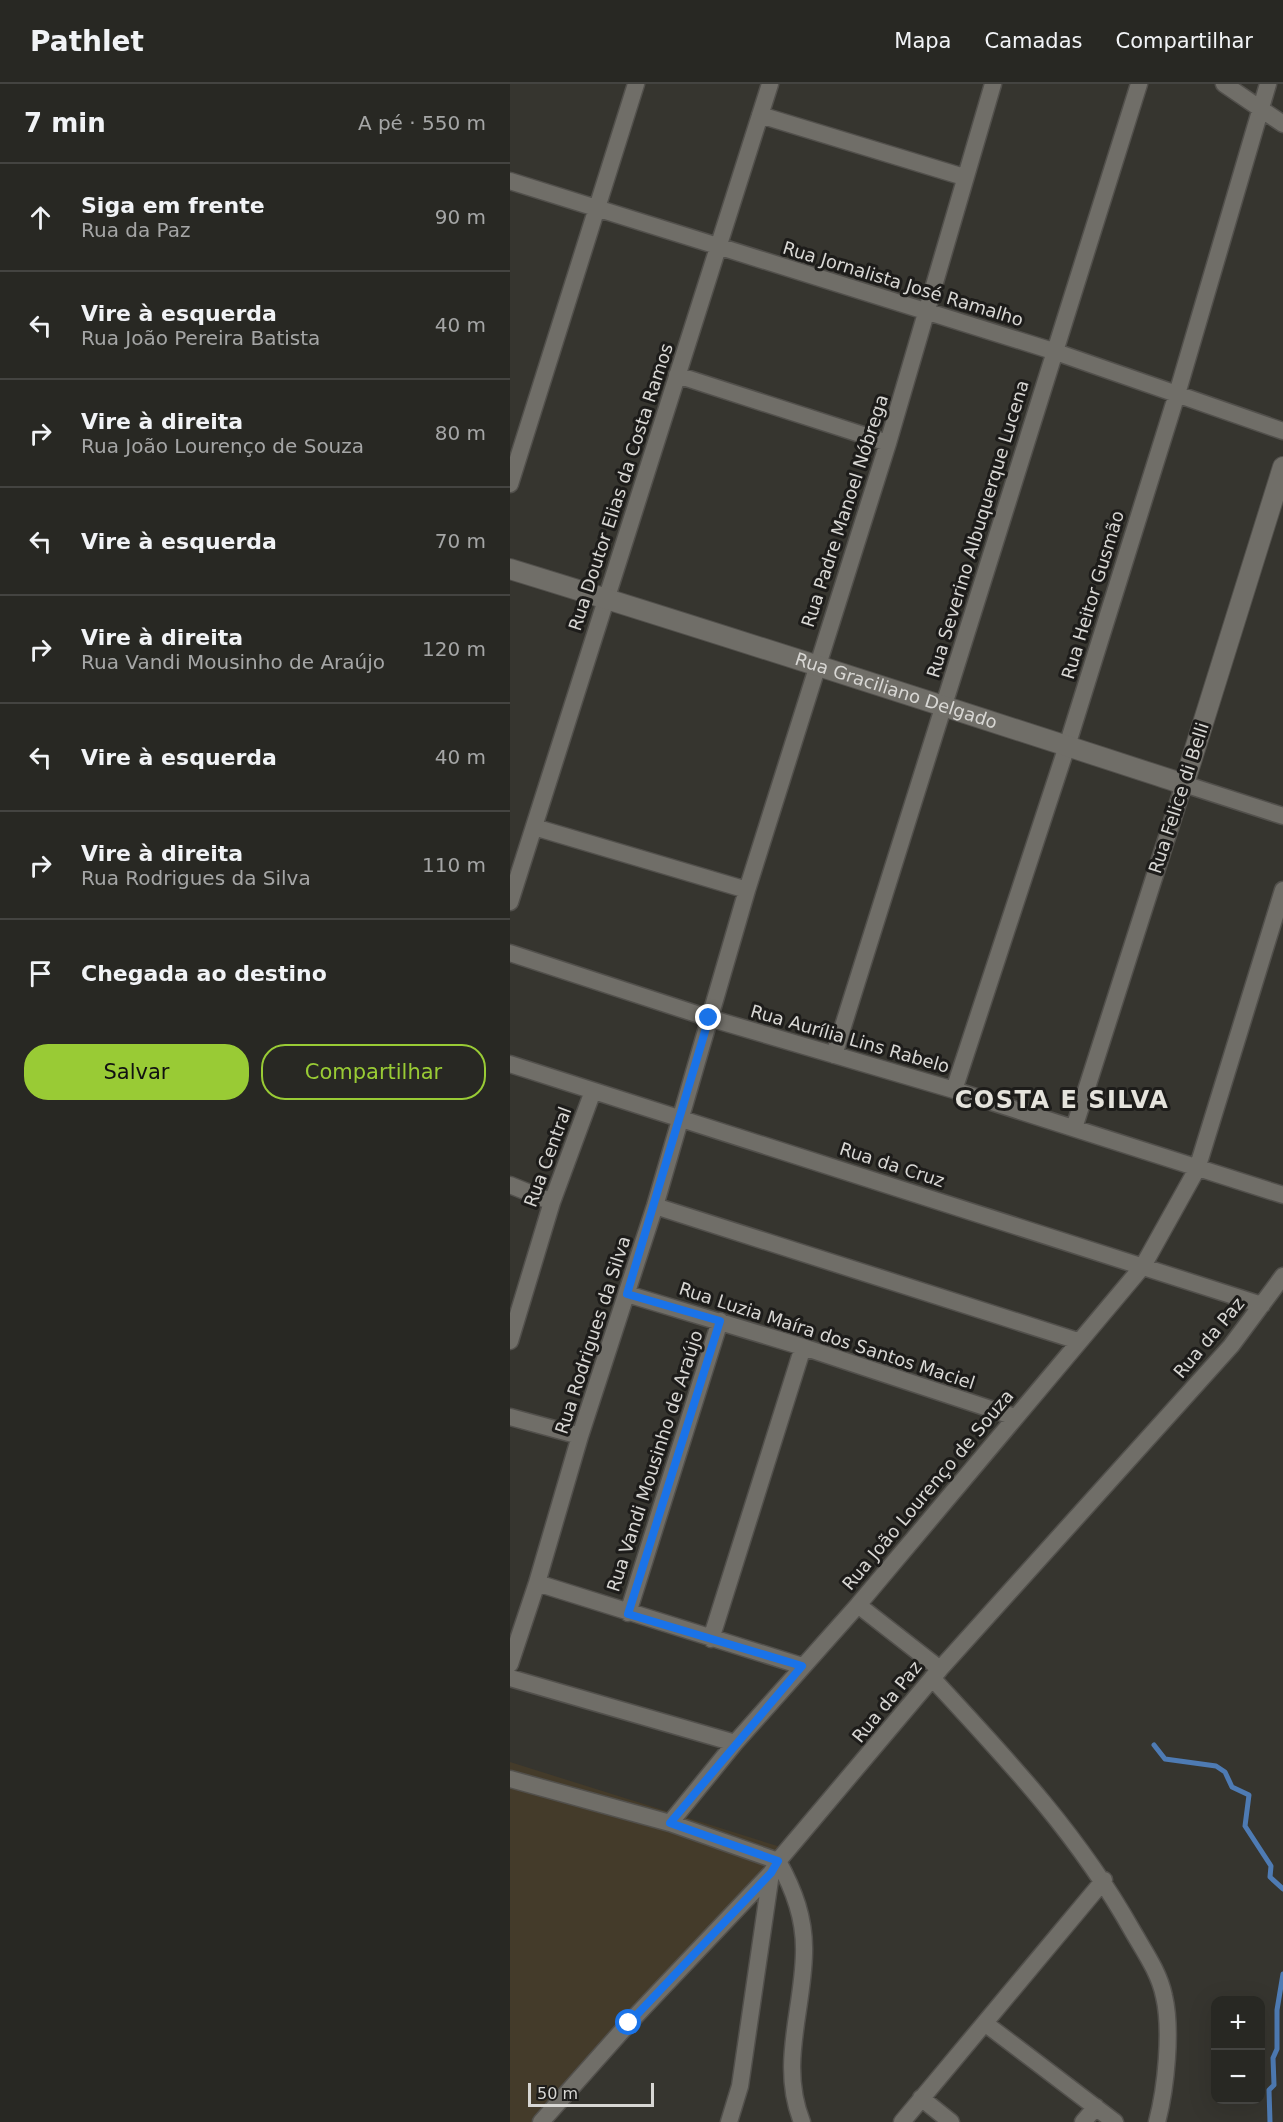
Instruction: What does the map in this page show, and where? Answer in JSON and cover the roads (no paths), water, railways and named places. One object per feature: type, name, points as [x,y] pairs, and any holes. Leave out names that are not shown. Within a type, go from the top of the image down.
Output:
[{"type":"street","points":[[510,484],[636,84]]},
{"type":"street","name":"Rua Doutor Elias da Costa Ramos","points":[[510,902],[770,84]]},
{"type":"street","name":"Rua Padre Manoel Nóbrega","points":[[709,1018],[817,664],[888,442],[993,84]]},
{"type":"street","name":"Rua Severino Albuquerque Lucena","points":[[834,1055],[1053,351],[1139,84]]},
{"type":"street","points":[[1224,84],[1283,124]]},
{"type":"street","name":"Rua Heitor Gusmão","points":[[954,1090],[1067,746],[1177,394],[1268,84]]},
{"type":"street","points":[[760,115],[964,177]]},
{"type":"street","name":"Rua Jornalista José Ramalho","points":[[510,181],[1053,351],[1283,431]]},
{"type":"street","points":[[677,375],[888,442]]},
{"type":"street","name":"Rua Felice di Belli","points":[[1074,1128],[1283,467]]},
{"type":"street","name":"Rua Graciliano Delgado","points":[[510,569],[606,598],[730,640],[817,664],[1283,816]]},
{"type":"street","points":[[534,827],[747,890]]},
{"type":"street","name":"Rua João Lourenço de Souza","points":[[670,1823],[735,1743],[858,1605],[1143,1266],[1197,1169],[1283,890]]},
{"type":"street","name":"Rua Aurília Lins Rabelo","points":[[510,953],[709,1018],[954,1090],[1283,1195]]},
{"type":"street","name":"Rua Rodrigues da Silva","points":[[510,1664],[655,1206],[709,1018]]},
{"type":"street","name":"Rua da Cruz","points":[[510,1064],[1262,1305]]},
{"type":"street","name":"Rua Central","points":[[510,1341],[552,1202],[593,1091]]},
{"type":"street","points":[[510,1185],[552,1202]]},
{"type":"street","points":[[655,1206],[1078,1341]]},
{"type":"street","name":"Rua da Paz","points":[[541,2122],[629,2023],[774,1867],[936,1673],[1231,1346],[1283,1276]]},
{"type":"street","name":"Rua Luzia Maíra dos Santos Maciel","points":[[627,1294],[803,1347],[1015,1417]]},
{"type":"street","name":"Rua Vandi Mousinho de Araújo","points":[[628,1614],[720,1321]]},
{"type":"street","points":[[711,1640],[803,1347]]},
{"type":"street","points":[[510,1417],[580,1437]]},
{"type":"street","points":[[537,1583],[711,1640],[802,1666]]},
{"type":"street","points":[[858,1605],[936,1673],[1104,1880],[1153,1966],[1164,1993],[1168,2014],[1167,2040],[1157,2122]]},
{"type":"street","points":[[510,1678],[735,1743]]},
{"type":"street","points":[[510,1779],[670,1823],[774,1867],[796,1899],[803,1925],[804,1953],[791,2074],[795,2103],[802,2122]]},
{"type":"street","points":[[729,2122],[740,2086],[774,1867]]},
{"type":"street","points":[[902,2122],[1104,1880]]},
{"type":"street","points":[[986,2024],[1115,2122]]},
{"type":"street","points":[[921,2098],[951,2122]]},
{"type":"street","points":[[1083,2122],[1096,2107]]},
{"type":"waterway","points":[[1154,1745],[1165,1759],[1216,1766],[1225,1772],[1232,1787],[1249,1795],[1245,1826],[1271,1866],[1270,1877],[1283,1889]]},
{"type":"waterway","points":[[1270,2122],[1269,2090],[1274,2085],[1273,2058],[1277,2049],[1277,2010],[1283,1974]]},
{"type":"district","name":"COSTA E SILVA","points":[[1062,1100]]}]
